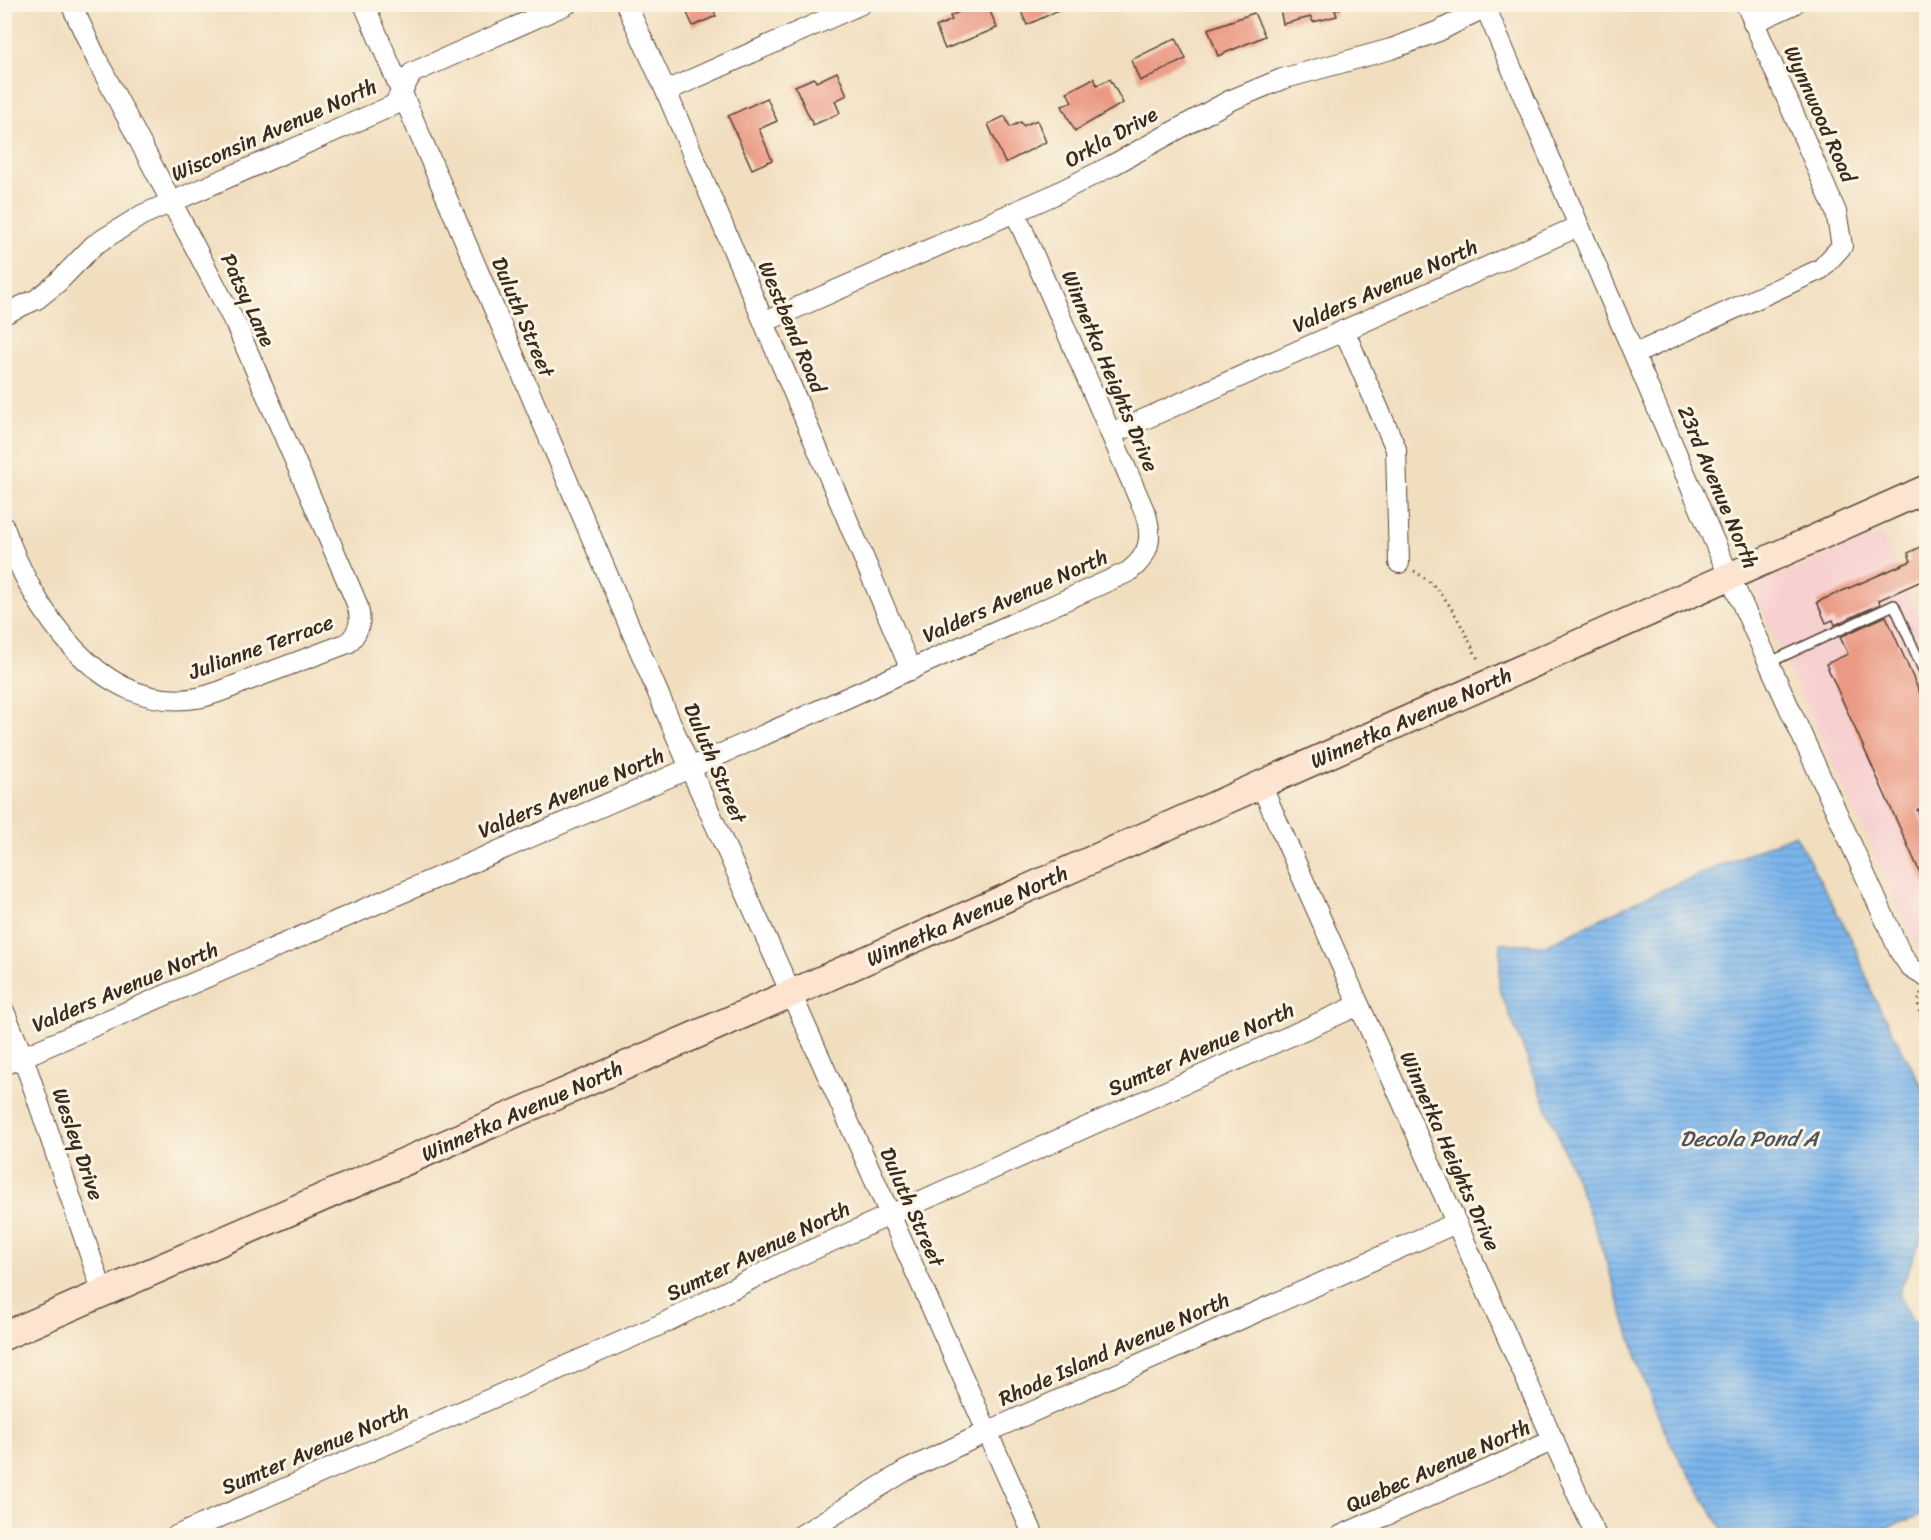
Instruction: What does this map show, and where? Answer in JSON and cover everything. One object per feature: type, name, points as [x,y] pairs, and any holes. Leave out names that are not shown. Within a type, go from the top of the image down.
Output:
[{"type":"main road","name":"Winnetka Avenue North","points":[[4,1336],[790,994],[1926,489]]},
{"type":"street","name":"Patsy Lane","points":[[71,4],[98,62],[237,327],[355,599],[360,612],[360,625]]},
{"type":"street","name":"Duluth Street","points":[[364,4],[690,768],[1034,1536]]},
{"type":"street","name":"Wisconsin Avenue North","points":[[4,315],[37,299],[57,283],[94,245],[116,229],[172,201],[394,105],[412,73],[567,4]]},
{"type":"street","name":"Westbend Road","points":[[626,4],[666,91],[911,670]]},
{"type":"street","points":[[666,91],[861,4]]},
{"type":"street","points":[[1749,14],[1794,4]]},
{"type":"street","name":"Orkla Drive","points":[[764,322],[1015,212],[1111,166],[1238,97],[1282,80],[1391,49],[1439,31],[1485,6]]},
{"type":"street","name":"23rd Avenue North","points":[[1485,6],[1768,663],[1900,952],[1911,968],[1926,977]]},
{"type":"street","name":"Wynnwood Road","points":[[1635,354],[1821,269],[1842,246],[1836,212],[1749,14]]},
{"type":"street","name":"Winnetka Heights Drive","points":[[1015,212],[1146,515],[1151,533],[1148,551]]},
{"type":"street","name":"Valders Avenue North","points":[[1111,434],[1579,226]]},
{"type":"street","points":[[1344,330],[1396,448],[1399,563]]},
{"type":"street","name":"Julianne Terrace","points":[[4,527],[12,551],[33,591],[60,629],[88,663],[113,682],[140,693],[169,698],[206,695],[348,643],[360,625]]},
{"type":"street","name":"Valders Avenue North","points":[[4,1065],[911,670],[1128,572],[1141,562],[1148,551]]},
{"type":"street","name":"Winnetka Heights Drive","points":[[1261,785],[1596,1536]]},
{"type":"street","name":"Sumter Avenue North","points":[[176,1536],[662,1324],[785,1262],[1359,1005]]},
{"type":"street","name":"Wesley Drive","points":[[4,1011],[23,1057],[103,1293]]},
{"type":"street","name":"Rhode Island Avenue North","points":[[800,1536],[905,1471],[987,1431],[1456,1223]]},
{"type":"street","name":"Quebec Avenue North","points":[[1341,1536],[1554,1440]]},
{"type":"lane","points":[[1768,663],[1894,605],[1926,676]]},
{"type":"path","points":[[1399,563],[1427,578],[1452,607],[1479,661]]},
{"type":"path","points":[[1926,977],[1918,1003],[1926,1045]]},
{"type":"shaded area","points":[[1881,533],[1926,634],[1926,959],[1922,956],[1756,597],[1757,589],[1763,582]]},
{"type":"water","name":"Decola Pond A","points":[[1795,834],[1853,942],[1875,999],[1926,1094],[1926,1231],[1915,1252],[1899,1294],[1912,1320],[1926,1326],[1926,1513],[1870,1535],[1726,1535],[1669,1441],[1647,1388],[1596,1230],[1499,988],[1501,943],[1547,945],[1637,901]]},
{"type":"building","points":[[683,4],[711,4],[716,16],[693,26]]},
{"type":"building","points":[[977,4],[987,4],[997,28],[945,49],[936,27],[952,20],[950,16]]},
{"type":"building","points":[[1018,4],[1072,4],[1027,25]]},
{"type":"building","points":[[1279,4],[1340,4],[1340,9],[1335,10],[1337,16],[1313,22],[1311,17],[1283,24]]},
{"type":"building","points":[[1254,13],[1265,36],[1218,56],[1208,29]]},
{"type":"building","points":[[1176,38],[1186,59],[1140,81],[1131,60]]},
{"type":"building","points":[[837,72],[847,95],[835,101],[840,113],[813,125],[795,86],[814,78],[816,82]]},
{"type":"building","points":[[1094,78],[1097,85],[1110,79],[1123,103],[1075,131],[1062,106],[1072,102],[1067,92]]},
{"type":"building","points":[[767,98],[777,121],[759,129],[772,160],[752,169],[728,116]]},
{"type":"building","points":[[1005,116],[1010,127],[1021,122],[1023,126],[1037,120],[1046,142],[1005,163],[988,124]]},
{"type":"building","points":[[1926,544],[1926,579],[1879,600],[1880,604],[1835,625],[1833,620],[1826,623],[1817,602],[1911,561],[1908,553]]},
{"type":"building","points":[[1886,616],[1926,707],[1926,806],[1917,810],[1926,830],[1926,886],[1826,664],[1848,654],[1840,637]]}]
